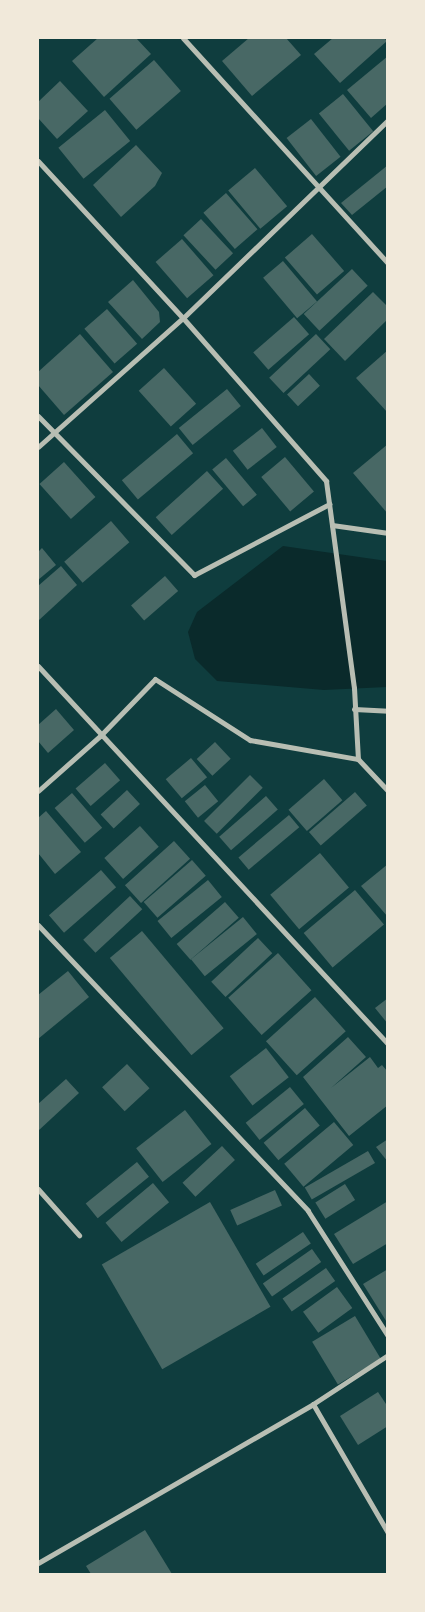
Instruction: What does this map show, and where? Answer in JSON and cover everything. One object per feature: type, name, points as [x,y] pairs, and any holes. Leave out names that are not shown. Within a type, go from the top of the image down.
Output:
[{"type":"street","points":[[183,38],[388,263]]},
{"type":"street","points":[[38,448],[183,318],[318,185],[388,120]]},
{"type":"street","points":[[38,161],[183,318],[326,481],[354,688],[358,759]]},
{"type":"street","points":[[38,416],[194,575],[329,504]]},
{"type":"street","points":[[332,525],[388,533]]},
{"type":"street","points":[[38,666],[100,736],[388,1044]]},
{"type":"street","points":[[38,791],[100,736],[155,679],[250,740],[358,759],[388,791]]},
{"type":"street","points":[[354,709],[388,711]]},
{"type":"street","points":[[38,925],[308,1211],[388,1336]]},
{"type":"street","points":[[38,1189],[79,1235]]},
{"type":"street","points":[[38,1563],[312,1404],[388,1355]]},
{"type":"street","points":[[312,1404],[388,1533]]},
{"type":"water","points":[[283,546],[387,561],[387,687],[324,690],[217,681],[195,659],[188,632],[197,612]]},
{"type":"building","points":[[98,38],[136,38],[151,54],[104,97],[72,61]]},
{"type":"building","points":[[249,38],[286,38],[301,55],[252,96],[222,61]]},
{"type":"building","points":[[333,38],[384,38],[387,41],[340,83],[314,54]]},
{"type":"building","points":[[388,56],[388,103],[371,118],[347,90]]},
{"type":"building","points":[[154,60],[181,91],[136,130],[109,99]]},
{"type":"building","points":[[60,81],[88,111],[57,139],[38,118],[38,102]]},
{"type":"building","points":[[343,94],[373,131],[349,151],[319,114]]},
{"type":"building","points":[[105,110],[130,141],[84,179],[58,148]]},
{"type":"building","points":[[311,119],[341,157],[316,176],[287,138]]},
{"type":"building","points":[[136,145],[162,173],[155,186],[121,217],[93,185]]},
{"type":"building","points":[[388,165],[388,186],[352,215],[341,203]]},
{"type":"building","points":[[255,168],[287,206],[260,229],[228,190]]},
{"type":"building","points":[[226,193],[257,229],[235,249],[203,213]]},
{"type":"building","points":[[201,219],[233,253],[216,270],[183,235]]},
{"type":"building","points":[[312,234],[344,271],[317,295],[285,258]]},
{"type":"building","points":[[182,239],[213,275],[187,298],[156,262]]},
{"type":"building","points":[[283,261],[317,302],[297,318],[263,278]]},
{"type":"building","points":[[352,269],[368,286],[319,331],[304,314]]},
{"type":"building","points":[[133,280],[159,312],[160,322],[142,339],[108,302]]},
{"type":"building","points":[[373,292],[388,307],[388,319],[345,361],[324,339]]},
{"type":"building","points":[[107,309],[137,344],[115,363],[84,329]]},
{"type":"building","points":[[294,317],[309,334],[268,370],[253,352]]},
{"type":"building","points":[[80,334],[113,372],[64,415],[38,385],[38,372]]},
{"type":"building","points":[[316,334],[330,349],[284,393],[269,378]]},
{"type":"building","points":[[388,350],[388,413],[356,378]]},
{"type":"building","points":[[164,368],[196,404],[171,426],[139,391]]},
{"type":"building","points":[[309,374],[320,386],[298,406],[287,394]]},
{"type":"building","points":[[227,389],[241,406],[193,445],[179,428]]},
{"type":"building","points":[[262,428],[277,447],[248,470],[233,451]]},
{"type":"building","points":[[177,434],[193,453],[138,499],[122,480]]},
{"type":"building","points":[[388,444],[388,514],[353,473]]},
{"type":"building","points":[[285,457],[314,491],[290,511],[261,477]]},
{"type":"building","points":[[226,458],[257,495],[243,506],[212,470]]},
{"type":"building","points":[[64,462],[95,497],[71,519],[39,484]]},
{"type":"building","points":[[207,471],[223,489],[172,535],[156,517]]},
{"type":"building","points":[[111,521],[129,542],[83,583],[64,562]]},
{"type":"building","points":[[42,548],[56,565],[38,580],[38,552]]},
{"type":"building","points":[[61,566],[77,585],[38,621],[38,586]]},
{"type":"building","points":[[165,576],[178,591],[144,621],[131,606]]},
{"type":"building","points":[[56,709],[74,730],[48,753],[38,741],[38,725]]},
{"type":"building","points":[[215,742],[231,759],[212,776],[197,759]]},
{"type":"building","points":[[191,758],[207,777],[182,798],[166,779]]},
{"type":"building","points":[[105,763],[120,780],[91,806],[76,789]]},
{"type":"building","points":[[250,775],[263,788],[217,834],[204,821]]},
{"type":"building","points":[[324,779],[342,800],[307,831],[289,810]]},
{"type":"building","points":[[205,785],[218,801],[198,818],[185,801]]},
{"type":"building","points":[[127,790],[140,804],[114,828],[101,815]]},
{"type":"building","points":[[355,792],[367,806],[321,846],[309,832]]},
{"type":"building","points":[[72,793],[102,828],[85,843],[55,808]]},
{"type":"building","points":[[266,796],[278,810],[231,850],[219,837]]},
{"type":"building","points":[[46,811],[81,852],[55,874],[38,853],[38,818]]},
{"type":"building","points":[[289,815],[299,827],[249,870],[238,857]]},
{"type":"building","points":[[140,826],[159,847],[123,879],[104,858]]},
{"type":"building","points":[[174,841],[190,859],[141,903],[125,885]]},
{"type":"building","points":[[320,853],[349,887],[299,929],[270,895]]},
{"type":"building","points":[[192,860],[206,876],[157,918],[144,902]]},
{"type":"building","points":[[388,864],[388,917],[361,886]]},
{"type":"building","points":[[101,870],[116,887],[64,933],[49,915]]},
{"type":"building","points":[[208,880],[222,897],[171,938],[157,921]]},
{"type":"building","points":[[355,890],[384,924],[333,968],[304,933]]},
{"type":"building","points":[[130,896],[142,909],[95,953],[83,940]]},
{"type":"building","points":[[225,902],[239,918],[190,960],[177,944]]},
{"type":"building","points":[[243,917],[257,934],[205,976],[191,959]]},
{"type":"building","points":[[142,931],[224,1028],[191,1055],[110,958]]},
{"type":"building","points":[[258,938],[272,953],[226,997],[211,982]]},
{"type":"building","points":[[278,953],[311,990],[262,1035],[228,998]]},
{"type":"building","points":[[68,971],[89,997],[38,1039],[38,995]]},
{"type":"building","points":[[315,997],[346,1031],[297,1075],[266,1041]]},
{"type":"building","points":[[388,998],[388,1024],[375,1008]]},
{"type":"building","points":[[348,1037],[366,1057],[331,1088],[370,1057],[378,1068],[382,1065],[388,1072],[388,1105],[349,1136],[303,1077]]},
{"type":"building","points":[[266,1048],[289,1077],[253,1105],[230,1076]]},
{"type":"building","points":[[127,1064],[150,1088],[125,1111],[102,1087]]},
{"type":"building","points":[[66,1079],[79,1093],[38,1131],[38,1104]]},
{"type":"building","points":[[290,1087],[304,1104],[260,1140],[246,1123]]},
{"type":"building","points":[[305,1108],[320,1126],[278,1160],[264,1143]]},
{"type":"building","points":[[185,1110],[211,1144],[163,1182],[136,1148]]},
{"type":"building","points":[[334,1122],[353,1145],[303,1187],[284,1164]]},
{"type":"building","points":[[388,1139],[388,1162],[376,1147]]},
{"type":"building","points":[[222,1146],[235,1160],[195,1197],[183,1183]]},
{"type":"building","points":[[368,1151],[375,1163],[312,1200],[305,1188]]},
{"type":"building","points":[[137,1162],[149,1177],[98,1218],[86,1204]]},
{"type":"building","points":[[153,1183],[169,1202],[122,1242],[106,1223]]},
{"type":"building","points":[[345,1184],[355,1200],[325,1219],[315,1203]]},
{"type":"building","points":[[275,1190],[282,1206],[237,1225],[230,1210]]},
{"type":"building","points":[[388,1201],[388,1243],[353,1264],[334,1234]]},
{"type":"building","points":[[210,1202],[270,1307],[162,1369],[102,1264]]},
{"type":"building","points":[[303,1232],[311,1244],[264,1275],[256,1264]]},
{"type":"building","points":[[312,1249],[321,1262],[272,1297],[263,1283]]},
{"type":"building","points":[[326,1268],[335,1281],[292,1312],[283,1298]]},
{"type":"building","points":[[388,1269],[388,1324],[363,1284]]},
{"type":"building","points":[[337,1287],[352,1308],[318,1333],[303,1312]]},
{"type":"building","points":[[355,1316],[381,1359],[338,1385],[312,1342]]},
{"type":"building","points":[[378,1392],[388,1407],[388,1426],[358,1445],[340,1416]]},
{"type":"building","points":[[145,1530],[172,1574],[91,1574],[86,1566]]}]
